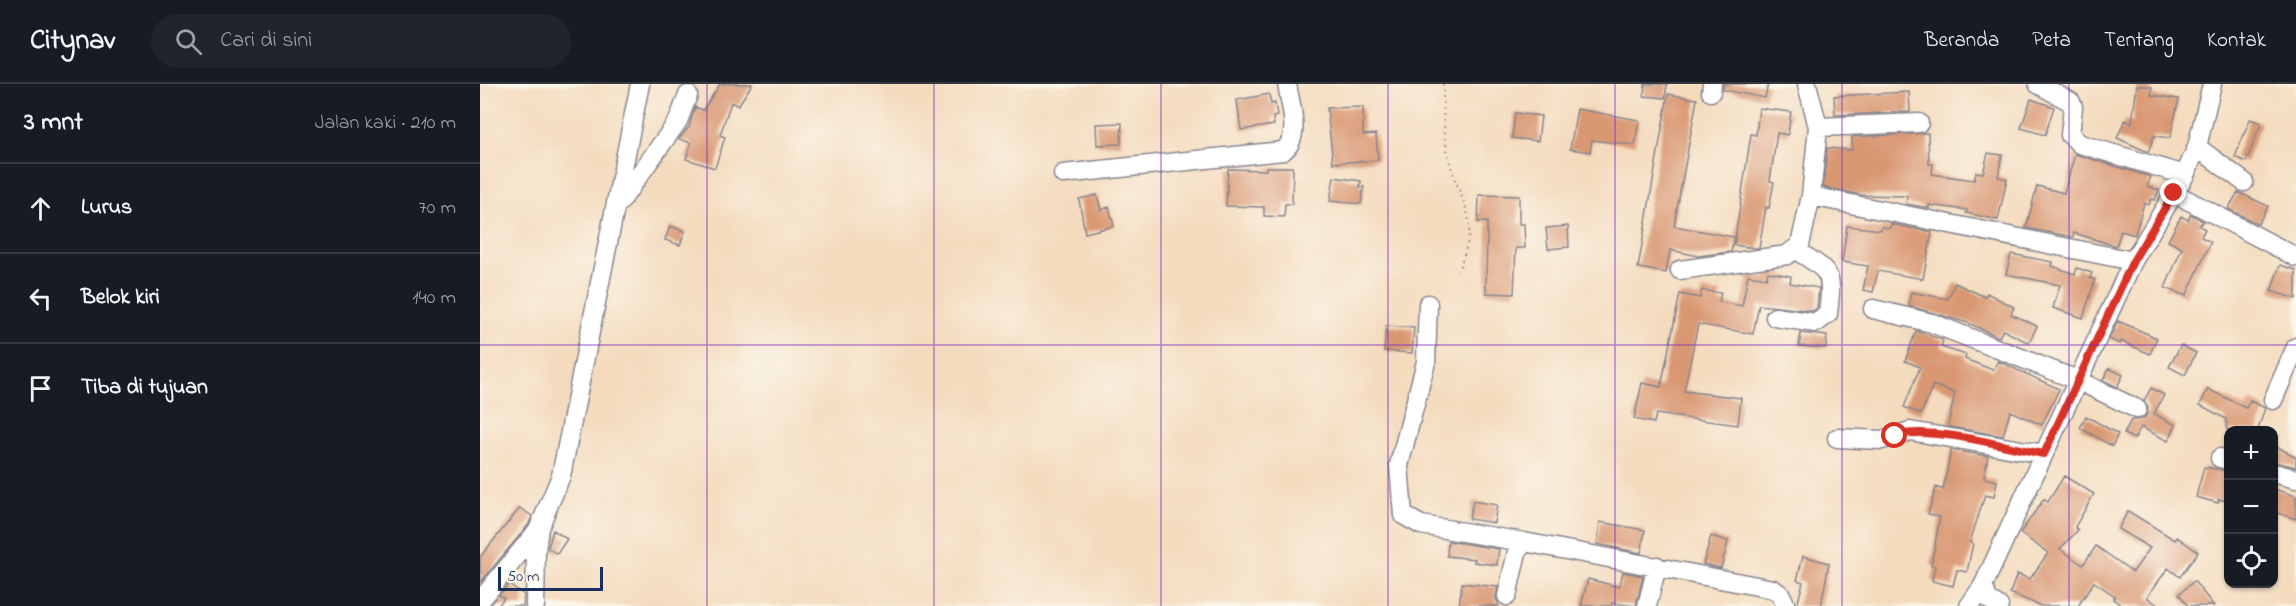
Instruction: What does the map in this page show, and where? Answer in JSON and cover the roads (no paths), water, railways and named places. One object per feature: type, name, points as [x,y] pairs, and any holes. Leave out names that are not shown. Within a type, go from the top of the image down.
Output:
[{"type":"street","points":[[535,606],[536,550],[539,528],[561,476],[640,84]]},
{"type":"street","points":[[1063,174],[1283,151],[1293,141],[1294,133],[1287,84]]},
{"type":"street","points":[[1680,270],[1787,255],[1796,250],[1805,228],[1811,196],[1818,127],[1807,84]]},
{"type":"street","points":[[2038,84],[2071,102],[2073,113],[2069,130],[2080,144],[2185,175]]},
{"type":"street","points":[[1969,606],[1983,586],[2133,261],[2185,175],[2197,147],[2212,84]]},
{"type":"street","points":[[614,213],[629,186],[678,121],[688,95]]},
{"type":"street","points":[[1818,127],[1920,123]]},
{"type":"street","points":[[2197,147],[2244,182]]},
{"type":"street","points":[[2174,193],[2296,257]]},
{"type":"street","points":[[1811,196],[2133,261]]},
{"type":"street","points":[[1775,317],[1816,323],[1828,314],[1832,282],[1828,274],[1796,250]]},
{"type":"street","points":[[1428,304],[1426,362],[1399,465],[1403,515],[1421,525],[1657,566],[1773,589],[1781,595],[1786,606]]},
{"type":"street","points":[[1873,309],[1932,323],[2077,380],[2137,409]]},
{"type":"street","points":[[2273,400],[2296,347]]},
{"type":"street","points":[[1837,438],[1882,440],[1910,431],[2044,454]]},
{"type":"street","points":[[2278,474],[2296,479]]},
{"type":"street","points":[[480,601],[539,528]]},
{"type":"street","points":[[1507,596],[1517,552],[1524,542]]},
{"type":"street","points":[[1647,606],[1657,566]]},
{"type":"street","points":[[1983,586],[1988,599],[1999,606]]}]
